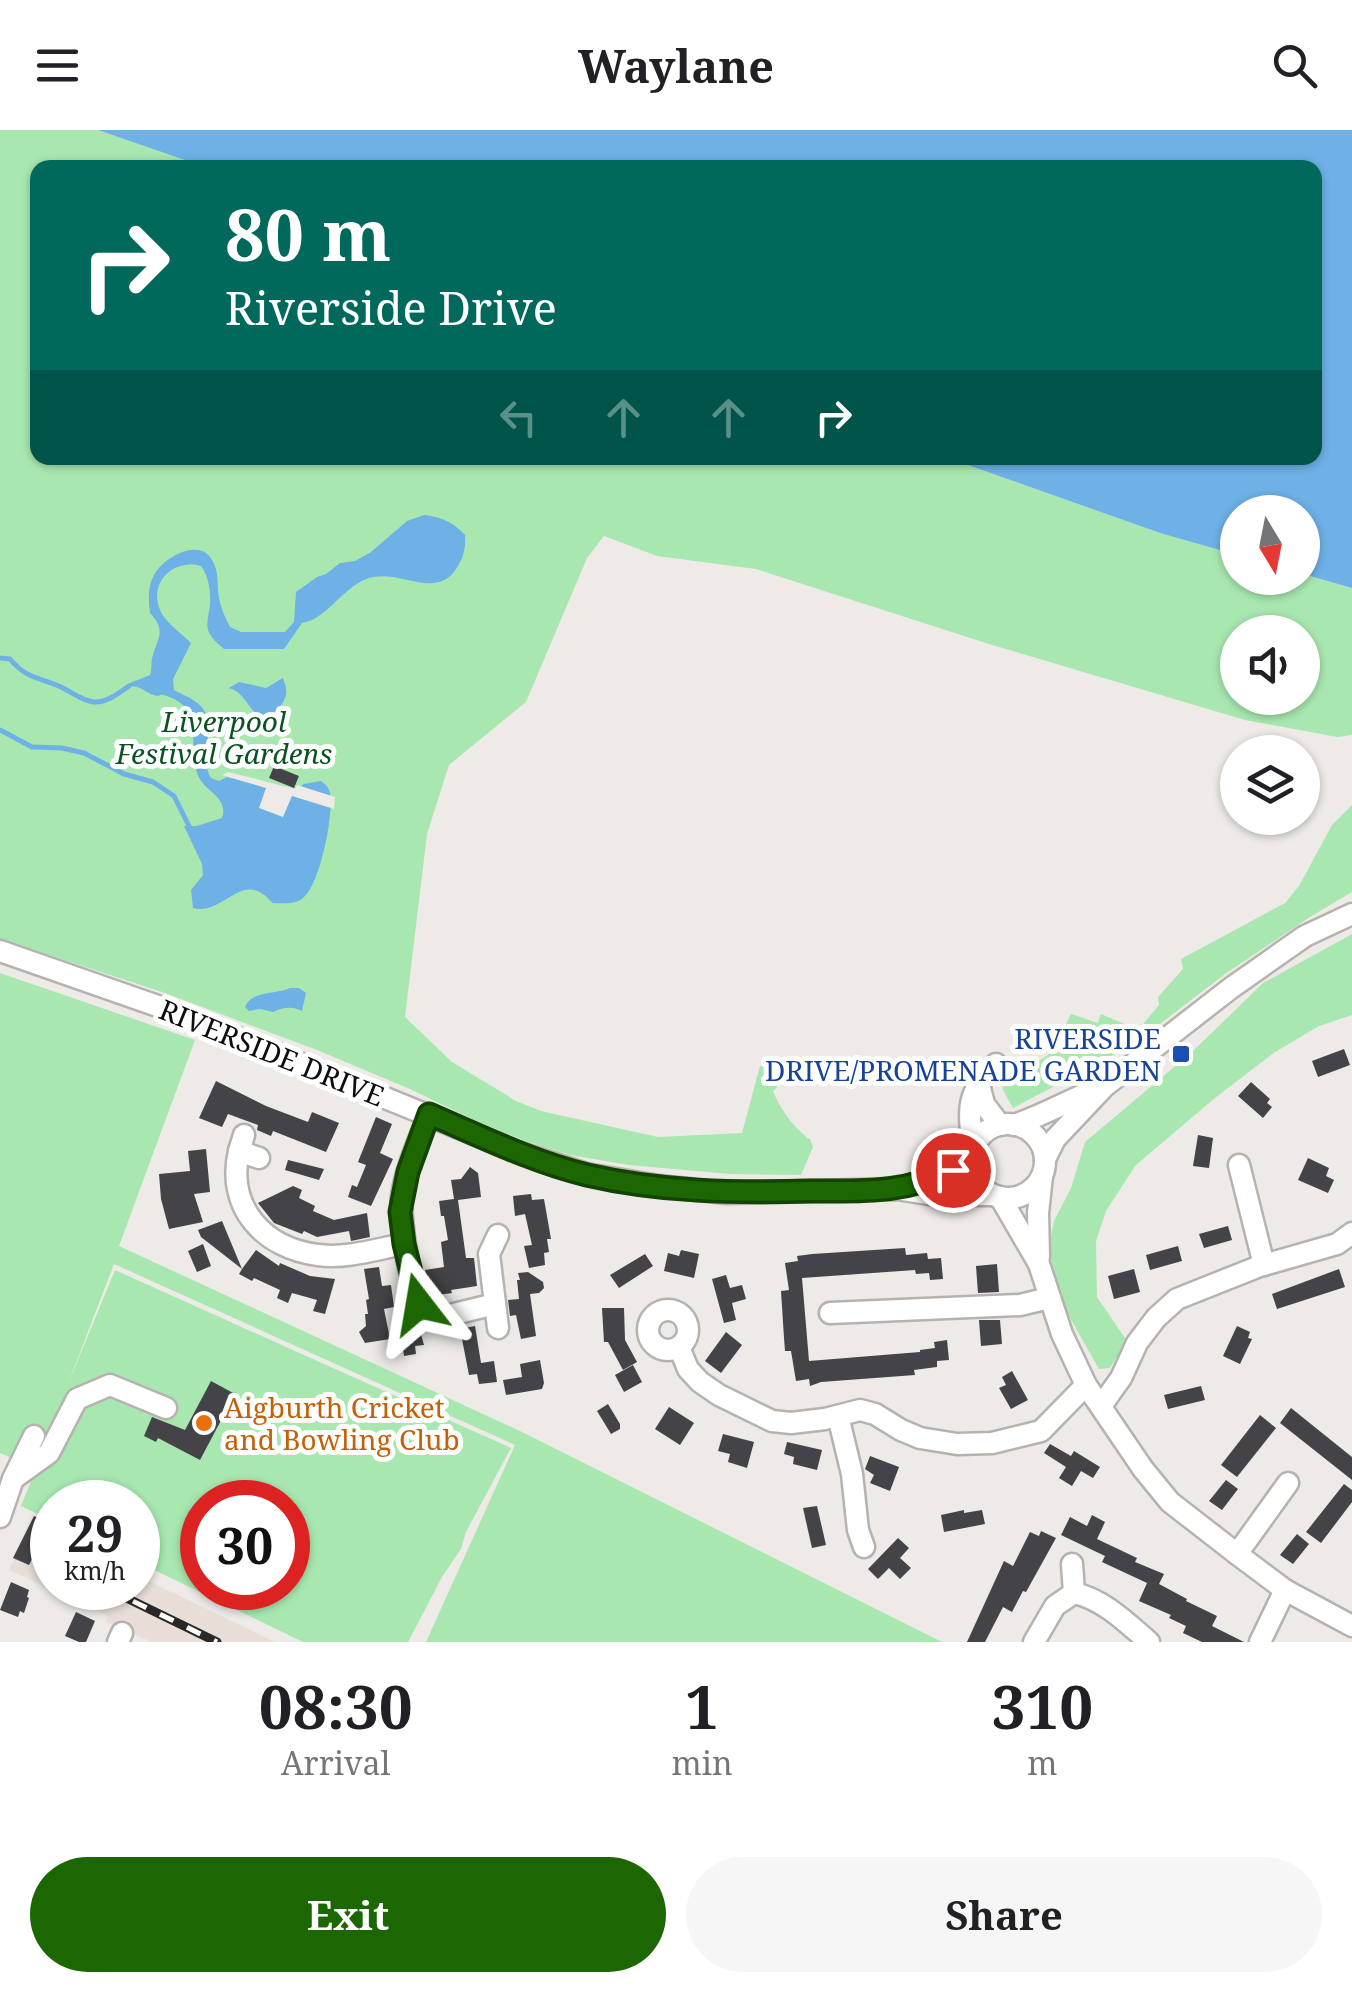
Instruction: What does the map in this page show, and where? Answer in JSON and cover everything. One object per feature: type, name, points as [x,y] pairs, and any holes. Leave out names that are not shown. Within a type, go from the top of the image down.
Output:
[{"type":"street","points":[[996,1064],[972,1094],[972,1168],[983,1188],[996,1196],[1012,1198],[1035,1186],[1055,1139],[1104,1086],[1305,936],[1352,914]]},
{"type":"street","name":"RIVERSIDE DRIVE","points":[[0,952],[168,1010],[535,1158],[586,1174],[727,1192],[897,1189],[935,1195],[996,1196]]},
{"type":"street","points":[[979,1084],[984,1104],[1007,1125],[1026,1128],[1042,1146],[1039,1264],[1049,1298],[1086,1385],[1143,1470],[1170,1502],[1285,1590],[1352,1626]]},
{"type":"street","points":[[972,1152],[989,1129],[1032,1119],[1104,1086]]},
{"type":"street","points":[[429,1114],[402,1191],[400,1212],[416,1296],[430,1314],[446,1316],[495,1304]]},
{"type":"street","points":[[247,1148],[235,1177],[241,1202],[257,1226],[283,1245],[318,1255],[339,1256],[404,1244]]},
{"type":"street","name":"RIVERSIDE DRIVE","points":[[897,1189],[940,1176],[972,1152]]},
{"type":"street","points":[[1238,1165],[1264,1265]]},
{"type":"street","points":[[996,1196],[1039,1264]]},
{"type":"street","points":[[1101,1406],[1121,1378],[1137,1343],[1156,1318],[1178,1299],[1264,1265],[1336,1244],[1352,1233]]},
{"type":"street","points":[[498,1235],[489,1254],[498,1328]]},
{"type":"street","points":[[830,1313],[1020,1305],[1049,1298]]},
{"type":"street","points":[[679,1347],[688,1369],[700,1382],[719,1396],[772,1421],[792,1423],[860,1410],[920,1438],[957,1444],[992,1443],[1041,1431],[1086,1385]]},
{"type":"street","points":[[13,1479],[49,1452],[77,1399],[110,1385],[166,1408]]},
{"type":"street","points":[[838,1416],[864,1547]]},
{"type":"street","points":[[0,1517],[34,1436]]},
{"type":"street","points":[[1237,1554],[1288,1483]]},
{"type":"street","points":[[1072,1564],[1074,1593]]},
{"type":"street","points":[[1260,1642],[1285,1590]]},
{"type":"street","points":[[1034,1642],[1055,1606],[1074,1593],[1088,1596],[1114,1613],[1148,1642]]},
{"type":"shaded area","points":[[30,1525],[30,1580],[9,1570]]},
{"type":"shaded area","points":[[160,1587],[180,1596],[180,1610],[209,1610],[275,1642],[152,1642],[106,1622],[108,1616],[95,1610],[160,1610]]},
{"type":"green space","name":"Liverpool Festival Gardens","points":[[0,130],[98,130],[187,160],[30,160],[30,465],[968,465],[1220,550],[1220,595],[1320,595],[1320,579],[1352,588],[1352,735],[1337,737],[1228,715],[1320,715],[1320,615],[1220,615],[1220,713],[756,569],[657,556],[604,536],[587,558],[526,702],[449,765],[427,834],[405,1017],[452,1062],[516,1101],[541,1111],[658,1137],[742,1133],[760,1066],[774,1070],[777,1088],[773,1091],[778,1102],[813,1147],[801,1175],[730,1174],[570,1155],[476,1121],[317,1050],[162,992],[0,939]]},
{"type":"green space","points":[[1352,805],[1352,892],[1225,974],[1134,1044],[1013,1108],[1002,1088],[1053,1051],[1071,1014],[1098,1023],[1101,1014],[1138,1030],[1159,1005],[1158,997],[1183,969],[1181,959],[1285,903],[1299,886],[1332,825]]},
{"type":"green space","points":[[1352,934],[1352,1015],[1319,1026],[1275,1052],[1215,1098],[1136,1165],[1106,1211],[1096,1241],[1097,1297],[1127,1341],[1110,1368],[1099,1369],[1057,1295],[1049,1245],[1054,1221],[1071,1188],[1085,1142],[1192,1052],[1263,983]]},
{"type":"green space","points":[[0,973],[195,1040],[119,1246],[522,1432],[942,1642],[426,1642],[515,1445],[114,1264],[68,1384],[115,1270],[511,1448],[466,1532],[461,1549],[408,1642],[303,1642],[237,1610],[310,1610],[310,1480],[180,1480],[180,1582],[160,1573],[160,1480],[31,1480],[47,1441],[12,1458],[0,1453]]},
{"type":"green space","points":[[30,1484],[30,1510],[21,1506]]},
{"type":"water","points":[[98,130],[1352,130],[1352,588],[1320,579],[1320,495],[1220,495],[1220,550],[968,465],[1322,465],[1322,160],[185,160]]},
{"type":"water","points":[[424,515],[447,521],[465,535],[463,554],[454,572],[435,583],[378,576],[366,579],[318,616],[302,623],[284,649],[224,649],[217,643],[208,630],[210,590],[201,566],[180,566],[160,584],[157,593],[162,614],[191,643],[173,679],[174,690],[196,702],[207,718],[206,759],[211,778],[219,781],[227,777],[297,795],[303,784],[321,781],[330,793],[324,848],[315,879],[303,898],[293,903],[273,903],[261,893],[245,890],[212,906],[193,908],[191,890],[203,875],[202,864],[184,826],[222,818],[223,811],[219,799],[197,773],[187,710],[167,696],[129,686],[150,675],[159,636],[149,608],[154,575],[165,562],[182,552],[206,553],[216,568],[220,602],[230,627],[241,632],[285,632],[294,622],[296,592],[340,563],[355,561],[371,552],[407,521]]},
{"type":"water","points":[[283,678],[285,699],[277,710],[265,716],[257,714],[229,688],[239,682],[266,688]]},
{"type":"water","points":[[290,988],[306,993],[302,1011],[249,1011],[245,1007],[258,995]]},
{"type":"pier","points":[[228,772],[295,789],[297,785],[335,797],[334,809],[292,796],[283,817],[259,808],[266,788],[222,775]]},
{"type":"building","points":[[274,766],[299,776],[294,788],[269,778]]},
{"type":"building","points":[[1344,1049],[1350,1065],[1318,1077],[1312,1061]]},
{"type":"building","points":[[216,1081],[308,1122],[312,1112],[339,1123],[326,1152],[273,1131],[271,1136],[257,1130],[258,1125],[228,1114],[222,1127],[199,1118]]},
{"type":"building","points":[[1251,1082],[1270,1099],[1267,1103],[1272,1107],[1263,1118],[1238,1096]]},
{"type":"building","points":[[376,1117],[392,1124],[380,1153],[393,1159],[371,1206],[348,1197],[366,1165],[358,1162]]},
{"type":"building","points":[[1198,1135],[1213,1138],[1209,1168],[1193,1166]]},
{"type":"building","points":[[206,1149],[210,1192],[194,1194],[203,1222],[169,1229],[159,1174],[190,1171],[188,1151]]},
{"type":"building","points":[[1308,1158],[1329,1168],[1326,1176],[1334,1180],[1328,1193],[1298,1180]]},
{"type":"building","points":[[288,1160],[324,1169],[319,1180],[285,1170]]},
{"type":"building","points":[[470,1167],[478,1173],[481,1197],[458,1200],[466,1258],[474,1258],[477,1286],[431,1296],[425,1270],[444,1267],[441,1242],[448,1240],[439,1201],[454,1199],[451,1180],[461,1179]]},
{"type":"building","points":[[293,1186],[302,1190],[299,1198],[315,1206],[313,1211],[334,1220],[367,1213],[370,1237],[351,1241],[349,1231],[317,1237],[274,1223],[258,1203]]},
{"type":"building","points":[[531,1194],[532,1200],[544,1199],[551,1239],[547,1239],[545,1265],[529,1268],[524,1246],[532,1245],[525,1214],[515,1216],[513,1196]]},
{"type":"building","points":[[222,1221],[242,1269],[201,1237],[198,1230]]},
{"type":"building","points":[[1228,1226],[1232,1240],[1204,1248],[1199,1234]]},
{"type":"building","points":[[203,1244],[211,1266],[197,1272],[188,1251]]},
{"type":"building","points":[[1178,1246],[1182,1261],[1150,1270],[1146,1255]]},
{"type":"building","points":[[905,1248],[906,1255],[927,1253],[928,1259],[941,1258],[943,1279],[930,1280],[929,1273],[916,1274],[915,1270],[802,1278],[809,1361],[920,1352],[935,1348],[934,1342],[947,1340],[949,1360],[937,1361],[937,1367],[914,1370],[915,1375],[810,1386],[809,1379],[796,1381],[791,1351],[785,1351],[781,1291],[789,1290],[785,1263],[812,1254]]},
{"type":"building","points":[[256,1250],[279,1266],[280,1263],[310,1276],[335,1279],[325,1314],[313,1311],[317,1300],[292,1293],[288,1303],[277,1298],[280,1290],[239,1274]]},
{"type":"building","points":[[681,1250],[699,1254],[694,1278],[664,1271],[668,1253],[679,1256]]},
{"type":"building","points":[[645,1254],[653,1266],[619,1288],[610,1275]]},
{"type":"building","points":[[997,1264],[999,1292],[978,1293],[976,1266]]},
{"type":"building","points":[[379,1267],[382,1286],[391,1285],[394,1307],[384,1309],[390,1339],[365,1343],[359,1332],[366,1326],[368,1314],[364,1269]]},
{"type":"building","points":[[1134,1269],[1140,1292],[1114,1299],[1108,1276]]},
{"type":"building","points":[[1339,1269],[1345,1287],[1277,1309],[1272,1294]]},
{"type":"building","points":[[528,1272],[543,1282],[544,1288],[530,1294],[536,1336],[521,1339],[516,1315],[510,1316],[508,1300],[519,1299],[518,1273]]},
{"type":"building","points":[[726,1275],[730,1288],[742,1285],[746,1299],[732,1303],[736,1320],[724,1323],[712,1279]]},
{"type":"building","points":[[602,1308],[624,1308],[625,1340],[637,1362],[623,1370],[608,1342],[604,1342]]},
{"type":"building","points":[[979,1320],[1000,1320],[1002,1344],[981,1346]]},
{"type":"building","points":[[475,1326],[481,1363],[494,1361],[497,1382],[479,1384],[477,1374],[469,1375],[460,1329]]},
{"type":"building","points":[[1237,1326],[1250,1332],[1248,1338],[1252,1339],[1240,1364],[1223,1356]]},
{"type":"building","points":[[419,1327],[424,1345],[415,1346],[416,1354],[404,1356],[400,1330]]},
{"type":"building","points":[[726,1332],[742,1345],[721,1373],[705,1361]]},
{"type":"building","points":[[540,1360],[542,1389],[506,1395],[503,1380],[522,1377],[520,1364]]},
{"type":"building","points":[[633,1365],[642,1382],[624,1392],[615,1375]]},
{"type":"building","points":[[1012,1371],[1028,1400],[1011,1409],[999,1388],[1006,1385],[1002,1377]]},
{"type":"building","points":[[211,1381],[235,1394],[200,1460],[158,1438],[156,1442],[144,1436],[152,1417],[185,1430]]},
{"type":"building","points":[[1201,1386],[1205,1400],[1168,1409],[1164,1395]]},
{"type":"building","points":[[608,1404],[620,1424],[620,1429],[611,1434],[597,1411]]},
{"type":"building","points":[[669,1407],[694,1423],[680,1445],[655,1429]]},
{"type":"building","points":[[1291,1408],[1352,1457],[1352,1480],[1280,1423]]},
{"type":"building","points":[[1260,1415],[1276,1428],[1237,1477],[1221,1465]]},
{"type":"building","points":[[723,1434],[754,1442],[747,1468],[728,1462],[730,1454],[718,1451]]},
{"type":"building","points":[[787,1442],[822,1450],[817,1470],[793,1464],[794,1457],[784,1454]]},
{"type":"building","points":[[1050,1444],[1071,1456],[1074,1451],[1100,1467],[1093,1478],[1081,1471],[1072,1486],[1059,1478],[1066,1467],[1044,1453]]},
{"type":"building","points":[[870,1456],[899,1467],[890,1491],[870,1483],[874,1475],[865,1469]]},
{"type":"building","points":[[1226,1480],[1238,1489],[1222,1510],[1209,1501]]},
{"type":"building","points":[[1344,1484],[1352,1490],[1352,1502],[1321,1543],[1306,1532]]},
{"type":"building","points":[[817,1506],[826,1545],[812,1548],[803,1508]]},
{"type":"building","points":[[982,1510],[985,1524],[944,1532],[941,1515]]},
{"type":"building","points":[[1092,1515],[1105,1522],[1097,1539],[1164,1574],[1159,1584],[1217,1616],[1212,1626],[1244,1642],[1202,1642],[1183,1633],[1186,1626],[1169,1618],[1171,1615],[1139,1601],[1147,1583],[1102,1562],[1105,1556],[1061,1535],[1070,1517],[1087,1526]]},
{"type":"building","points":[[30,1524],[30,1563],[13,1558]]},
{"type":"building","points":[[1041,1531],[1056,1538],[1026,1592],[1023,1591],[1012,1612],[1003,1607],[985,1642],[967,1642],[1004,1561],[1013,1566],[1030,1532],[1039,1536]]},
{"type":"building","points":[[1297,1534],[1309,1544],[1293,1564],[1280,1555]]},
{"type":"building","points":[[898,1538],[909,1548],[900,1558],[911,1568],[900,1579],[889,1568],[878,1579],[868,1569]]},
{"type":"building","points":[[11,1582],[29,1590],[24,1613],[20,1611],[18,1617],[0,1610]]},
{"type":"building","points":[[76,1612],[95,1621],[86,1642],[65,1636]]},
{"type":"waterway","points":[[0,658],[10,659],[30,675],[90,701],[108,699],[129,686]]},
{"type":"waterway","points":[[0,730],[32,747],[84,753],[124,774],[153,782],[174,796],[189,826]]},
{"type":"railway","points":[[151,1610],[217,1642]]},
{"type":"place","name":"RIVERSIDE DRIVE/PROMENADE GARDEN","points":[[1181,1054]]},
{"type":"place","name":"Aigburth Cricket and Bowling Club","points":[[204,1423]]},
{"type":"route","points":[[419,1304],[400,1212],[402,1191],[429,1114],[518,1152],[586,1174],[659,1186],[727,1192],[897,1189],[953,1170]]}]
